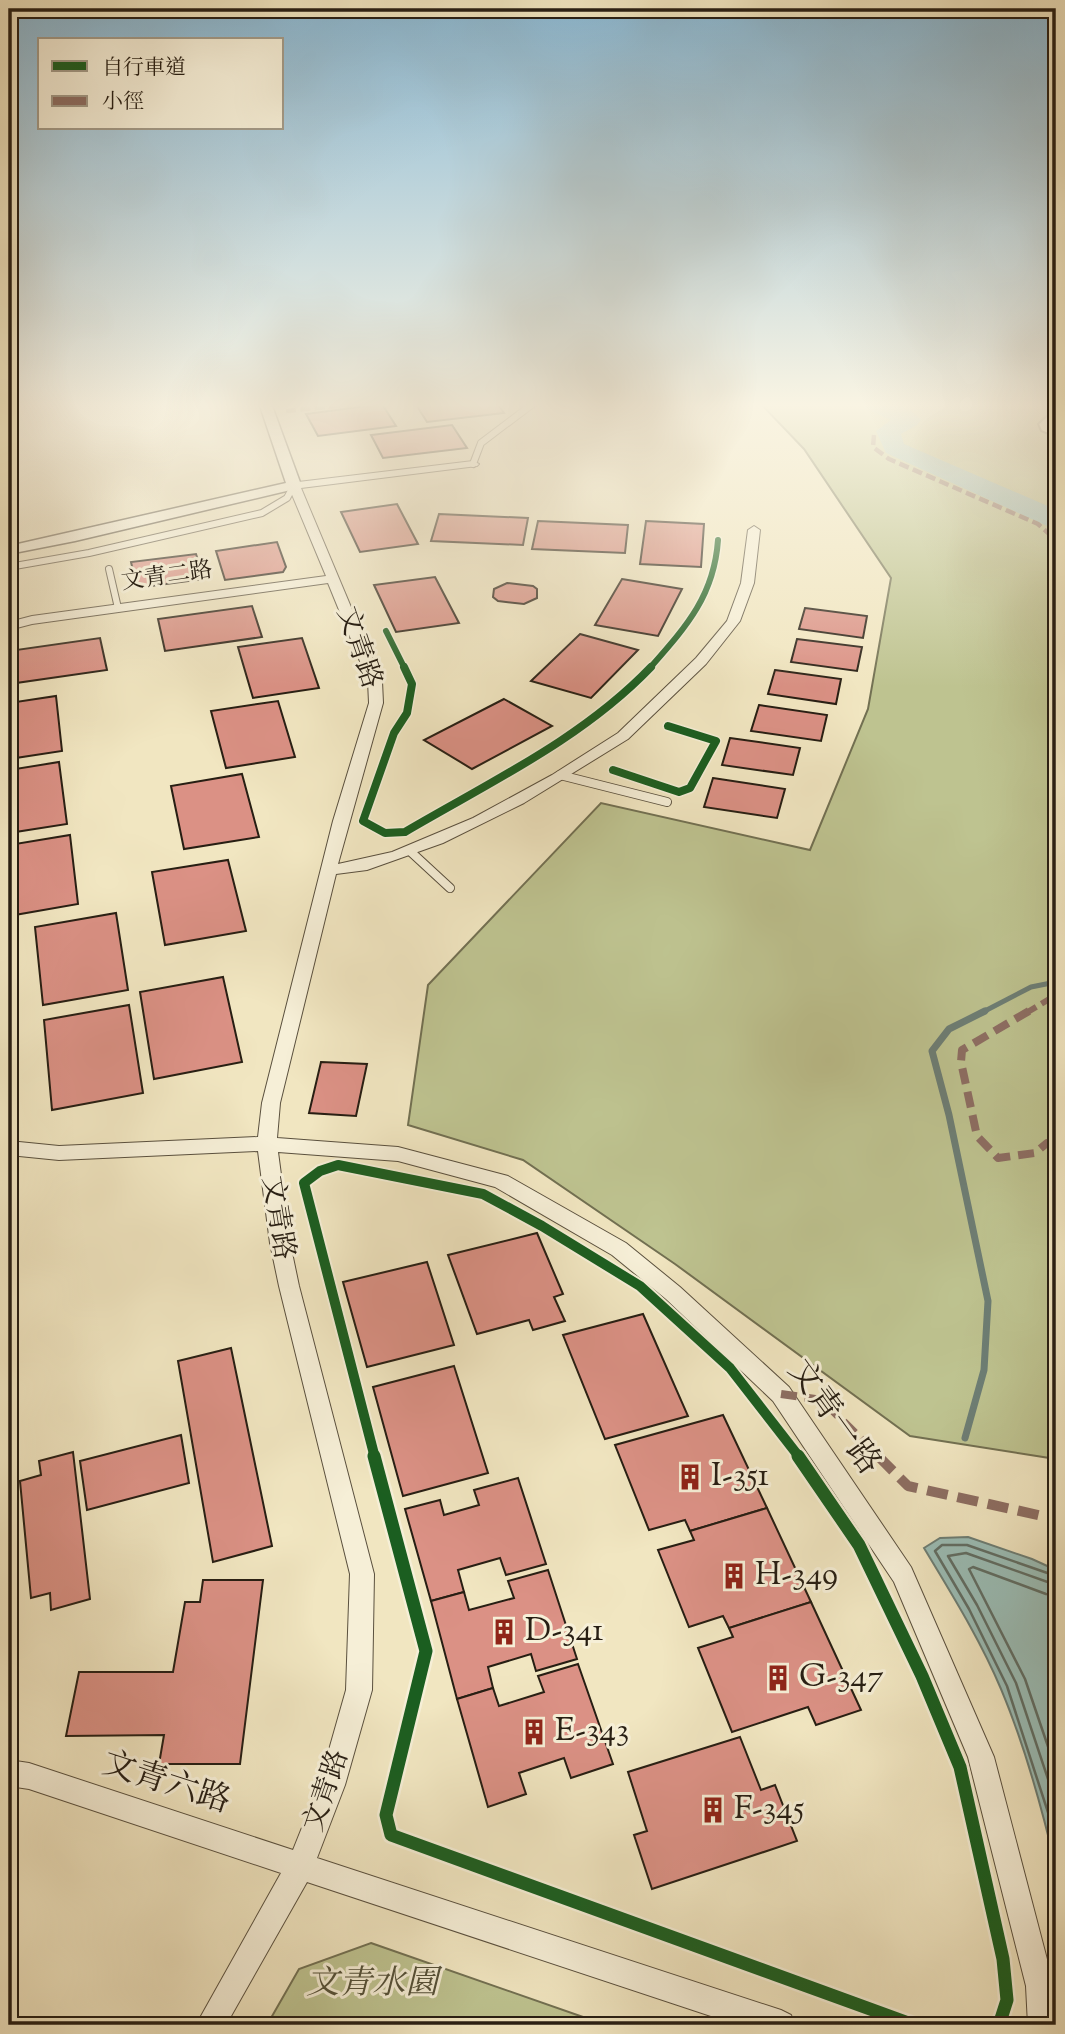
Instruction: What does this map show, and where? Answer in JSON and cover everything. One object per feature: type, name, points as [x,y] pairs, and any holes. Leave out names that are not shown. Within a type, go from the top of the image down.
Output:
[{"type":"street","points":[[9,542],[49,536],[204,498]]},
{"type":"street","points":[[9,550],[60,541],[216,502],[243,498]]},
{"type":"street","name":"文青路","points":[[210,2025],[301,1865],[332,1785],[359,1690],[362,1574],[289,1286],[271,1185],[267,1144],[271,1103],[341,821],[376,703],[375,681],[299,498]]},
{"type":"street","points":[[330,870],[352,870],[411,852],[499,809],[620,739],[729,629],[751,576],[754,530]]},
{"type":"street","name":"文青二路","points":[[9,626],[32,620],[333,579]]},
{"type":"street","points":[[9,1148],[59,1153],[267,1144]]},
{"type":"street","name":"文青一路","points":[[267,1144],[398,1154],[501,1181],[619,1250],[673,1293],[781,1394],[903,1575],[981,1757],[1040,1986],[1043,2025]]},
{"type":"street","name":"文青六路","points":[[9,1773],[29,1776],[781,2025]]},
{"type":"lane","points":[[9,567],[89,553],[262,513],[287,498]]},
{"type":"lane","points":[[109,569],[118,608]]},
{"type":"lane","points":[[560,775],[667,802]]},
{"type":"lane","points":[[411,852],[450,888]]},
{"type":"green space","points":[[837,498],[1056,498],[1056,1459],[910,1436],[675,1264],[523,1160],[408,1125],[428,985],[601,803],[810,850],[868,709],[891,578]]},
{"type":"green space","name":"文青水園","points":[[371,1943],[606,2025],[267,2025],[299,1969]]},
{"type":"water","points":[[968,1537],[1056,1570],[1056,1868],[1032,1777],[1001,1689],[975,1634],[924,1548],[940,1538]]},
{"type":"building","points":[[397,504],[418,544],[360,552],[341,512]]},
{"type":"building","points":[[439,514],[528,518],[523,545],[431,541]]},
{"type":"building","points":[[538,521],[628,525],[625,553],[532,549]]},
{"type":"building","points":[[646,521],[704,524],[701,567],[640,564]]},
{"type":"building","points":[[277,542],[286,567],[283,572],[225,580],[216,551]]},
{"type":"building","points":[[196,554],[204,579],[137,588],[131,562]]},
{"type":"building","points":[[435,577],[459,623],[396,632],[374,585]]},
{"type":"building","points":[[622,579],[682,589],[658,636],[595,625]]},
{"type":"building","points":[[507,583],[533,586],[537,589],[537,598],[524,604],[498,601],[493,597],[494,589]]},
{"type":"building","points":[[252,606],[262,637],[165,651],[158,619]]},
{"type":"building","points":[[805,608],[867,616],[863,638],[799,629]]},
{"type":"building","points":[[580,634],[638,650],[591,698],[531,681]]},
{"type":"building","points":[[100,638],[107,670],[9,684],[9,651]]},
{"type":"building","points":[[302,638],[319,688],[253,698],[238,647]]},
{"type":"building","points":[[797,639],[862,647],[857,671],[791,662]]},
{"type":"building","points":[[775,670],[841,679],[836,704],[768,694]]},
{"type":"building","points":[[56,696],[62,751],[9,759],[9,703]]},
{"type":"building","points":[[504,699],[552,726],[472,769],[424,740]]},
{"type":"building","points":[[278,701],[295,757],[226,768],[211,711]]},
{"type":"building","points":[[759,705],[827,715],[821,741],[751,731]]},
{"type":"building","points":[[730,738],[800,748],[793,775],[722,765]]},
{"type":"building","points":[[59,762],[67,824],[9,833],[9,770]]},
{"type":"building","points":[[242,774],[259,837],[184,849],[171,786]]},
{"type":"building","points":[[713,778],[785,789],[777,818],[704,807]]},
{"type":"building","points":[[70,835],[78,904],[9,916],[9,845]]},
{"type":"building","points":[[228,860],[246,931],[165,945],[152,872]]},
{"type":"building","points":[[116,913],[128,990],[43,1005],[35,927]]},
{"type":"building","points":[[223,977],[242,1062],[154,1079],[140,992]]},
{"type":"building","points":[[129,1005],[143,1093],[52,1110],[44,1020]]},
{"type":"building","points":[[321,1062],[367,1064],[356,1116],[309,1113]]},
{"type":"building","points":[[537,1233],[563,1294],[554,1297],[565,1321],[533,1330],[529,1320],[477,1334],[448,1255]]},
{"type":"building","points":[[427,1262],[454,1345],[367,1367],[343,1282]]},
{"type":"building","points":[[643,1314],[688,1416],[605,1439],[563,1335]]},
{"type":"building","points":[[231,1348],[272,1546],[213,1562],[178,1361]]},
{"type":"building","points":[[454,1366],[488,1473],[403,1496],[373,1387]]},
{"type":"building","name":"I-351","points":[[723,1415],[767,1508],[690,1531],[685,1520],[649,1530],[615,1445]]},
{"type":"building","points":[[181,1435],[189,1483],[87,1510],[80,1461]]},
{"type":"building","points":[[73,1452],[90,1599],[51,1610],[50,1593],[31,1598],[20,1481],[41,1475],[39,1461]]},
{"type":"building","points":[[518,1478],[546,1564],[506,1575],[500,1558],[458,1570],[464,1592],[431,1601],[405,1509],[440,1500],[444,1515],[479,1505],[474,1490]]},
{"type":"building","name":"H-349","points":[[767,1508],[811,1602],[729,1628],[723,1616],[689,1627],[658,1550],[694,1540],[690,1531]]},
{"type":"building","name":"D-341","points":[[548,1570],[577,1659],[536,1671],[531,1654],[488,1667],[493,1688],[457,1699],[431,1601],[464,1592],[469,1610],[514,1598],[508,1581]]},
{"type":"building","points":[[203,1580],[263,1580],[240,1764],[159,1764],[164,1735],[66,1736],[79,1672],[173,1672],[185,1602],[200,1602]]},
{"type":"building","name":"G-347","points":[[811,1602],[861,1710],[816,1725],[808,1707],[732,1732],[698,1648],[733,1637],[729,1628]]},
{"type":"building","name":"E-343","points":[[578,1664],[613,1764],[571,1778],[564,1758],[519,1773],[526,1794],[488,1807],[457,1699],[493,1688],[499,1706],[544,1692],[538,1676]]},
{"type":"building","name":"F-345","points":[[740,1737],[761,1790],[775,1785],[797,1841],[652,1889],[634,1835],[647,1831],[628,1772]]},
{"type":"waterway","points":[[1009,498],[1041,512],[1056,522]]},
{"type":"waterway","points":[[981,1013],[1031,987],[1056,982]]},
{"type":"waterway","points":[[981,1013],[985,1011]]},
{"type":"waterway","points":[[965,1438],[984,1370],[988,1301],[949,1115],[932,1051],[949,1029],[981,1013]]},
{"type":"marked path","points":[[978,498],[1038,524],[1056,540]]},
{"type":"marked path","points":[[1056,995],[962,1050],[961,1062],[977,1136],[998,1158],[1035,1153],[1047,1143],[1056,1143]]},
{"type":"marked path","points":[[781,1394],[822,1400],[908,1486],[1056,1519]]},
{"type":"cycle path","points":[[386,631],[412,684],[412,694],[407,713],[394,733],[363,821],[385,833],[405,832],[515,769],[551,747],[618,698],[649,669],[696,611],[713,577],[718,540]]},
{"type":"cycle path","points":[[613,770],[679,792],[690,788],[716,741],[668,726]]},
{"type":"cycle path","points":[[914,2025],[391,1835],[386,1815],[426,1651],[306,1198],[304,1183],[311,1176],[338,1165],[483,1194],[542,1226],[640,1286],[730,1368],[812,1474],[859,1545],[922,1676],[960,1767],[1003,1959],[1007,2000],[999,2025]]},
{"type":"place","name":"I-351","points":[[690,1477]]},
{"type":"place","name":"H-349","points":[[734,1576]]},
{"type":"place","name":"D-341","points":[[504,1632]]},
{"type":"place","name":"G-347","points":[[778,1678]]},
{"type":"place","name":"E-343","points":[[534,1732]]},
{"type":"place","name":"F-345","points":[[713,1810]]}]
